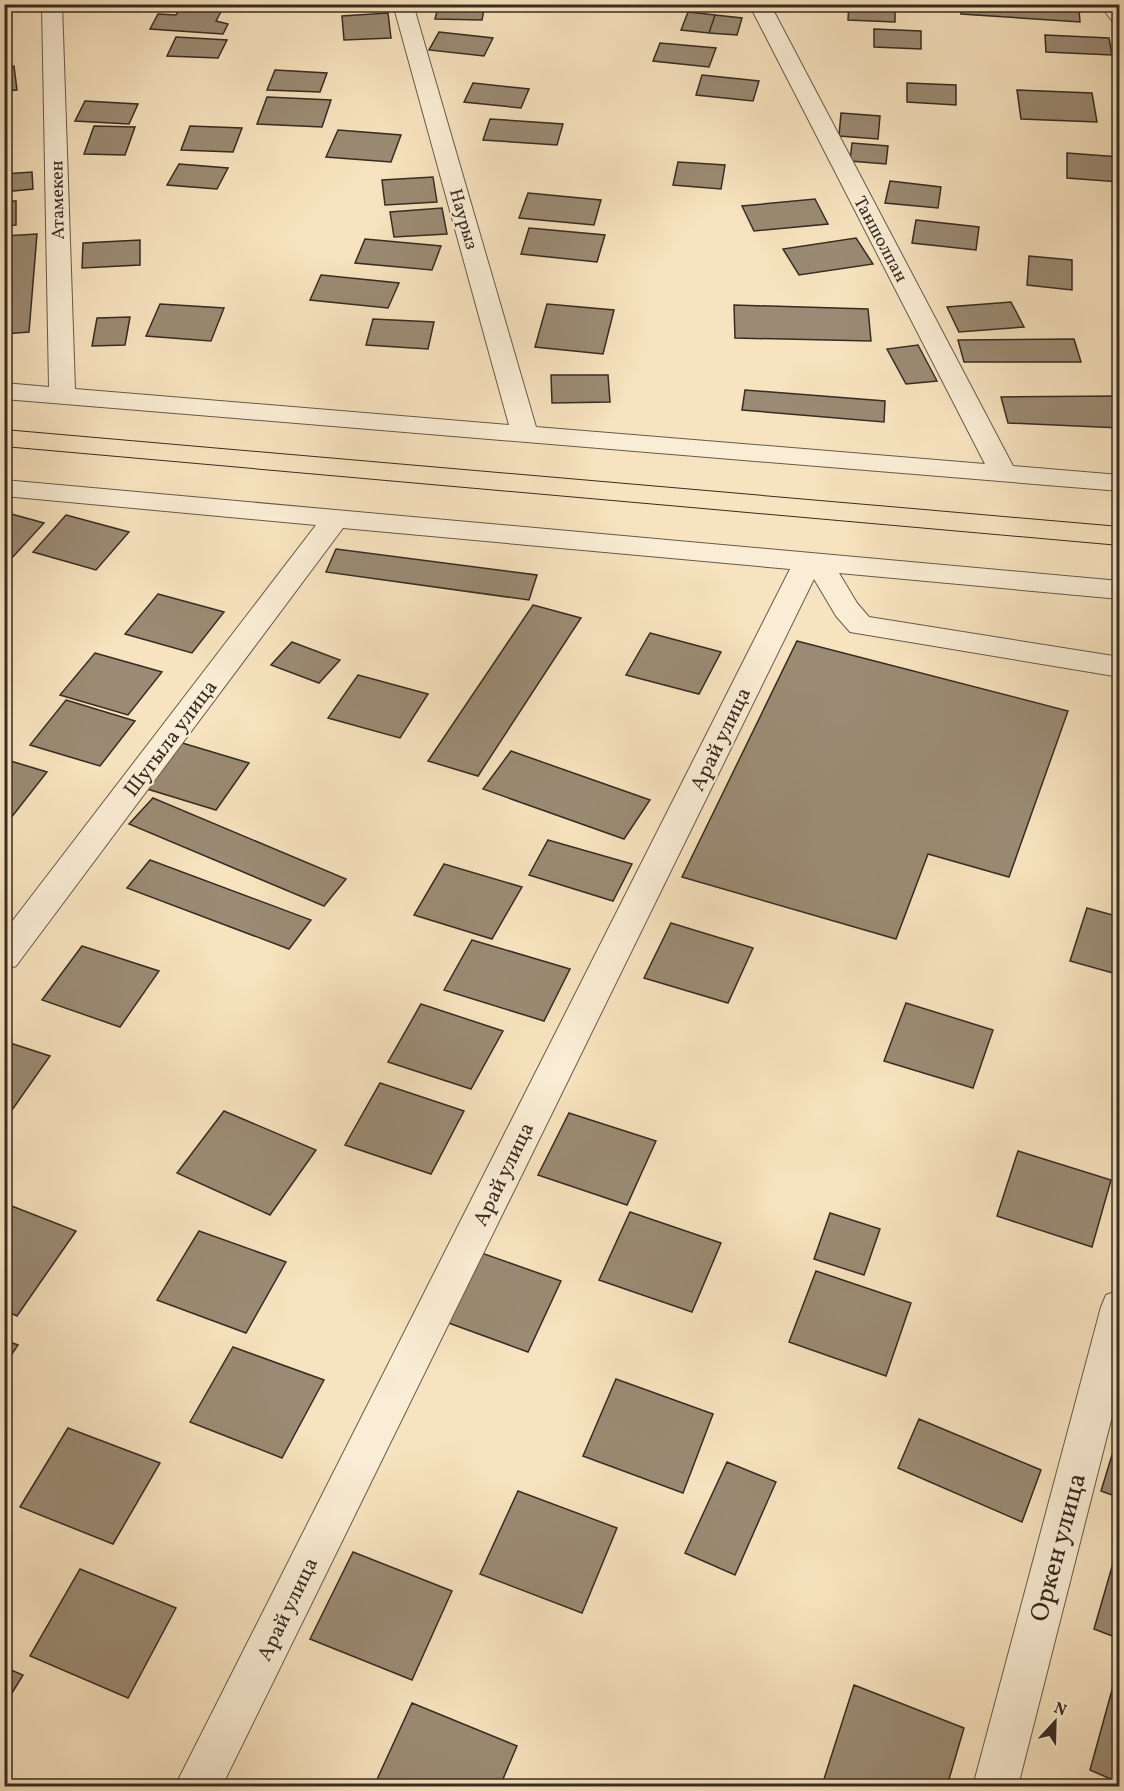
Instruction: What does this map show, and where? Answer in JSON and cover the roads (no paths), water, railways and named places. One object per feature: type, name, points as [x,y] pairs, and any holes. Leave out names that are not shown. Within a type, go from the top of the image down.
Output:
[{"type":"main road","points":[[4,438],[1119,536]]},
{"type":"street","name":"Атамекен","points":[[52,4],[63,396]]},
{"type":"street","name":"Наурыз","points":[[404,4],[525,434]]},
{"type":"street","name":"Таншолпан","points":[[759,4],[1003,473]]},
{"type":"street","points":[[1109,4],[1119,18]]},
{"type":"street","points":[[4,391],[1119,483]]},
{"type":"street","points":[[4,488],[1119,590]]},
{"type":"street","name":"Шугыла улица","points":[[4,957],[336,518]]},
{"type":"street","points":[[814,562],[846,609],[860,625],[1119,667]]},
{"type":"street","name":"Арай улица","points":[[198,1786],[814,562]]},
{"type":"street","name":"Оркен улица","points":[[995,1786],[1119,1307]]}]
